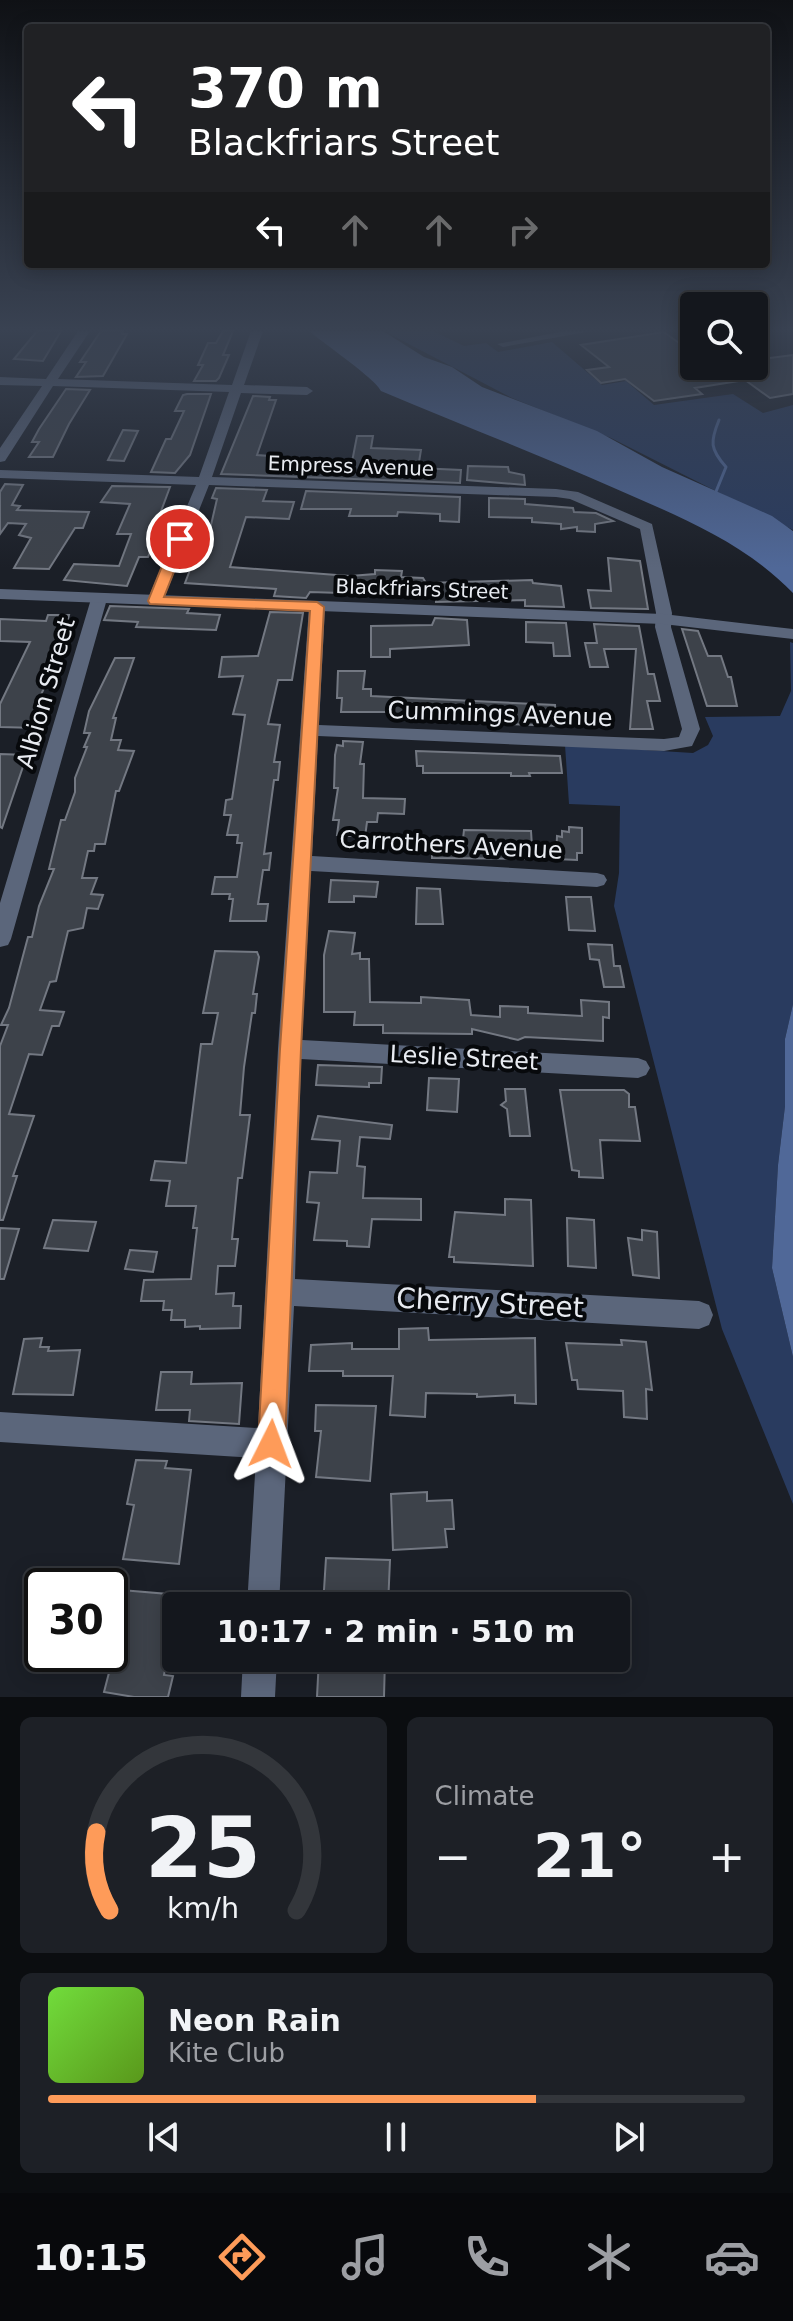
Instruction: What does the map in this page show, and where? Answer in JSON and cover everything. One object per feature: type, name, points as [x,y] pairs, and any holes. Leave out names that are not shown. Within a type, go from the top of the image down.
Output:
[{"type":"street","points":[[0,458],[31,410]]},
{"type":"street","points":[[155,601],[204,481],[229,410]]},
{"type":"street","name":"Empress Avenue","points":[[0,474],[573,495],[647,527],[663,619]]},
{"type":"street","name":"Blackfriars Street","points":[[0,594],[663,619],[793,634]]},
{"type":"street","name":"Albion Street","points":[[0,939],[99,599]]},
{"type":"street","points":[[264,1592],[281,1292],[290,1049],[317,607]]},
{"type":"street","name":"Cummings Avenue","points":[[311,730],[664,745],[686,742],[691,736],[691,729],[663,619]]},
{"type":"street","name":"Carrothers Avenue","points":[[303,863],[597,880]]},
{"type":"street","name":"Leslie Street","points":[[290,1049],[638,1068]]},
{"type":"street","name":"Cherry Street","points":[[281,1292],[699,1315]]},
{"type":"street","points":[[0,1427],[271,1444]]},
{"type":"street","points":[[258,1697],[259,1672]]},
{"type":"shaded area","points":[[428,410],[543,410],[597,431],[662,467],[772,516],[793,531],[793,593],[753,559],[709,532],[556,463]]},
{"type":"shaded area","points":[[542,410],[759,410],[763,413],[793,410],[793,530],[611,438]]},
{"type":"shaded area","points":[[790,642],[793,643],[793,1004],[785,1039],[785,1106],[772,1268],[793,1357],[793,1504],[722,1329],[614,906],[619,873],[620,806],[569,804],[565,745],[693,753],[708,745],[713,736],[705,717],[780,716],[791,691]]},
{"type":"shaded area","points":[[793,1004],[793,1357],[772,1268],[785,1106],[785,1039]]},
{"type":"building","points":[[52,410],[78,410],[53,457],[29,457],[39,442],[32,442]]},
{"type":"building","points":[[205,410],[190,455],[175,473],[151,472],[166,439],[171,439],[184,411],[175,411]]},
{"type":"building","points":[[247,410],[272,410],[257,455],[352,462],[357,436],[373,436],[371,448],[421,450],[418,468],[461,470],[460,483],[221,474]]},
{"type":"building","points":[[123,430],[138,431],[124,461],[108,460]]},
{"type":"building","points":[[468,466],[508,467],[509,472],[524,475],[525,485],[467,480]]},
{"type":"building","points":[[5,484],[23,485],[12,505],[20,506],[17,510],[89,512],[83,528],[75,528],[49,569],[14,568],[31,538],[19,535],[26,524],[8,523],[0,534],[0,492]]},
{"type":"building","points":[[112,486],[170,487],[157,522],[161,526],[148,557],[139,557],[127,586],[64,580],[74,564],[119,566],[131,534],[117,534],[130,504],[101,502]]},
{"type":"building","points":[[216,488],[267,490],[263,501],[294,502],[289,519],[246,517],[230,567],[350,576],[375,574],[375,570],[402,571],[401,577],[423,578],[426,583],[532,580],[533,583],[561,586],[564,607],[525,606],[525,600],[436,602],[436,598],[373,594],[310,592],[306,598],[274,596],[276,589],[185,583],[202,538],[208,538],[217,499],[212,498]]},
{"type":"building","points":[[306,491],[460,497],[459,522],[440,521],[440,514],[398,512],[397,516],[349,516],[351,509],[301,509]]},
{"type":"building","points":[[489,498],[525,499],[525,504],[573,508],[574,512],[596,513],[613,521],[595,524],[595,532],[577,531],[577,527],[561,529],[561,524],[532,522],[532,518],[489,517]]},
{"type":"building","points":[[608,558],[640,561],[648,609],[591,608],[588,590],[611,591]]},
{"type":"building","points":[[110,606],[189,609],[187,613],[220,615],[216,630],[136,627],[138,622],[104,620]]},
{"type":"building","points":[[270,612],[303,613],[292,680],[278,680],[268,724],[280,725],[274,762],[280,762],[278,780],[274,780],[264,854],[271,853],[269,870],[263,870],[258,904],[268,904],[266,921],[230,921],[233,899],[229,899],[230,894],[212,894],[215,877],[237,877],[242,843],[237,843],[238,835],[227,835],[231,815],[224,815],[226,800],[232,799],[245,715],[233,714],[243,676],[219,677],[222,657],[258,656]]},
{"type":"building","points":[[48,615],[69,615],[59,656],[39,699],[46,699],[39,712],[43,712],[37,728],[0,727],[0,704],[30,642],[0,641],[0,619],[46,621]]},
{"type":"building","points":[[435,618],[467,620],[469,645],[390,649],[390,657],[371,657],[371,626],[432,625]]},
{"type":"building","points":[[526,622],[566,623],[570,656],[554,656],[553,643],[526,642]]},
{"type":"building","points":[[594,624],[639,626],[648,674],[654,674],[660,701],[647,701],[653,729],[630,729],[636,649],[604,649],[608,667],[590,667],[585,643],[597,643]]},
{"type":"building","points":[[682,629],[698,631],[708,656],[721,656],[728,677],[731,677],[737,706],[707,706]]},
{"type":"building","points":[[115,658],[134,658],[113,718],[116,718],[111,740],[121,740],[118,750],[134,751],[119,791],[116,791],[105,844],[95,844],[94,851],[88,851],[82,878],[97,878],[91,894],[103,895],[98,909],[87,908],[83,928],[68,931],[56,981],[50,982],[40,1010],[64,1012],[59,1026],[52,1026],[42,1055],[29,1054],[9,1114],[34,1116],[13,1176],[17,1176],[3,1220],[0,1220],[0,1046],[8,1025],[1,1025],[9,1008],[28,937],[32,937],[39,906],[54,869],[49,869],[61,820],[65,820],[75,792],[75,778],[87,747],[84,747],[90,733],[84,733],[89,711]]},
{"type":"building","points":[[338,671],[365,671],[363,689],[371,689],[371,696],[555,705],[557,726],[479,723],[479,717],[452,716],[451,721],[389,718],[389,712],[341,712],[342,698],[337,698]]},
{"type":"building","points":[[343,741],[363,742],[360,764],[364,764],[363,798],[405,799],[404,814],[378,813],[377,822],[367,822],[365,837],[337,835],[339,820],[333,820],[338,788],[334,788],[335,755],[337,745],[343,746]]},
{"type":"building","points":[[416,751],[560,756],[562,773],[511,776],[511,773],[423,773],[423,766],[417,766]]},
{"type":"building","points":[[0,754],[27,755],[2,828],[0,827]]},
{"type":"building","points":[[569,827],[582,828],[582,853],[577,853],[577,860],[556,859],[557,836],[562,837],[562,831],[569,832]]},
{"type":"building","points":[[464,830],[531,831],[532,847],[527,847],[527,859],[432,858],[432,838],[463,839]]},
{"type":"building","points":[[331,880],[378,882],[376,897],[354,896],[354,902],[329,902]]},
{"type":"building","points":[[417,888],[440,889],[443,924],[416,924]]},
{"type":"building","points":[[566,897],[591,897],[595,931],[569,930]]},
{"type":"building","points":[[329,931],[355,933],[352,954],[360,953],[360,959],[369,959],[370,1002],[421,1003],[421,997],[469,1000],[471,1015],[500,1017],[500,1006],[528,1007],[528,1013],[582,1016],[581,1000],[609,1002],[609,1018],[603,1017],[603,1041],[525,1037],[518,1040],[472,1029],[472,1034],[383,1033],[383,1025],[354,1025],[355,1012],[324,1012],[324,955]]},
{"type":"building","points":[[588,944],[612,945],[614,966],[620,966],[624,987],[604,987],[599,960],[590,959]]},
{"type":"building","points":[[215,951],[257,952],[259,957],[253,994],[257,994],[255,1013],[252,1013],[244,1067],[240,1115],[250,1115],[242,1178],[238,1178],[232,1239],[238,1239],[235,1266],[218,1266],[216,1294],[234,1293],[233,1306],[241,1306],[240,1328],[200,1329],[200,1326],[185,1327],[185,1320],[171,1320],[172,1310],[163,1310],[164,1301],[141,1301],[144,1280],[191,1279],[197,1228],[193,1228],[196,1206],[166,1206],[170,1181],[151,1180],[155,1161],[186,1163],[201,1044],[212,1044],[218,1013],[203,1013]]},
{"type":"building","points":[[318,1065],[382,1067],[381,1083],[369,1083],[369,1087],[316,1085]]},
{"type":"building","points":[[429,1078],[459,1079],[457,1112],[427,1110]]},
{"type":"building","points":[[505,1089],[525,1089],[530,1136],[510,1136],[507,1109],[501,1105],[506,1101]]},
{"type":"building","points":[[560,1090],[624,1090],[629,1094],[629,1107],[635,1107],[640,1141],[600,1140],[603,1178],[579,1177],[579,1171],[572,1170]]},
{"type":"building","points":[[318,1116],[392,1125],[390,1139],[360,1137],[357,1166],[365,1167],[363,1198],[421,1199],[421,1220],[372,1219],[369,1247],[347,1246],[347,1241],[314,1240],[319,1203],[307,1202],[310,1172],[337,1173],[340,1141],[312,1139]]},
{"type":"building","points":[[505,1199],[531,1200],[533,1266],[454,1262],[454,1257],[449,1257],[455,1212],[505,1215]]},
{"type":"building","points":[[567,1218],[594,1220],[596,1268],[568,1266]]},
{"type":"building","points":[[53,1220],[96,1222],[88,1251],[44,1248]]},
{"type":"building","points":[[0,1228],[19,1229],[4,1279],[0,1279]]},
{"type":"building","points":[[642,1230],[657,1232],[659,1278],[633,1275],[628,1238],[642,1240]]},
{"type":"building","points":[[130,1250],[157,1252],[153,1272],[125,1269]]},
{"type":"building","points":[[428,1328],[429,1340],[535,1338],[536,1404],[515,1403],[515,1395],[477,1397],[477,1394],[426,1393],[425,1417],[390,1415],[393,1376],[343,1376],[343,1371],[309,1371],[311,1345],[352,1343],[352,1349],[399,1349],[399,1329]]},
{"type":"building","points":[[42,1338],[40,1347],[49,1347],[48,1351],[80,1350],[73,1395],[13,1394],[24,1339]]},
{"type":"building","points":[[621,1340],[646,1342],[652,1390],[646,1389],[647,1419],[624,1417],[623,1391],[578,1389],[577,1380],[572,1380],[566,1343],[622,1345]]},
{"type":"building","points":[[161,1372],[192,1372],[191,1384],[242,1383],[239,1424],[189,1421],[190,1410],[156,1410]]},
{"type":"building","points":[[316,1405],[376,1406],[370,1481],[316,1477],[321,1431],[315,1431]]},
{"type":"building","points":[[136,1460],[167,1461],[165,1468],[191,1470],[179,1564],[123,1559],[134,1505],[127,1504]]},
{"type":"building","points":[[427,1492],[427,1501],[452,1500],[454,1529],[445,1529],[447,1547],[393,1550],[391,1494]]},
{"type":"building","points":[[326,1558],[390,1560],[389,1592],[324,1592]]},
{"type":"building","points":[[128,1591],[162,1593],[162,1672],[173,1676],[168,1697],[134,1697],[104,1692],[109,1672],[128,1672]]},
{"type":"building","points":[[318,1672],[385,1672],[384,1697],[317,1697]]},
{"type":"waterway","points":[[715,494],[726,467],[713,445],[719,420]]},
{"type":"route","points":[[180,539],[155,601],[317,607],[290,1049],[281,1292],[271,1444]]}]
